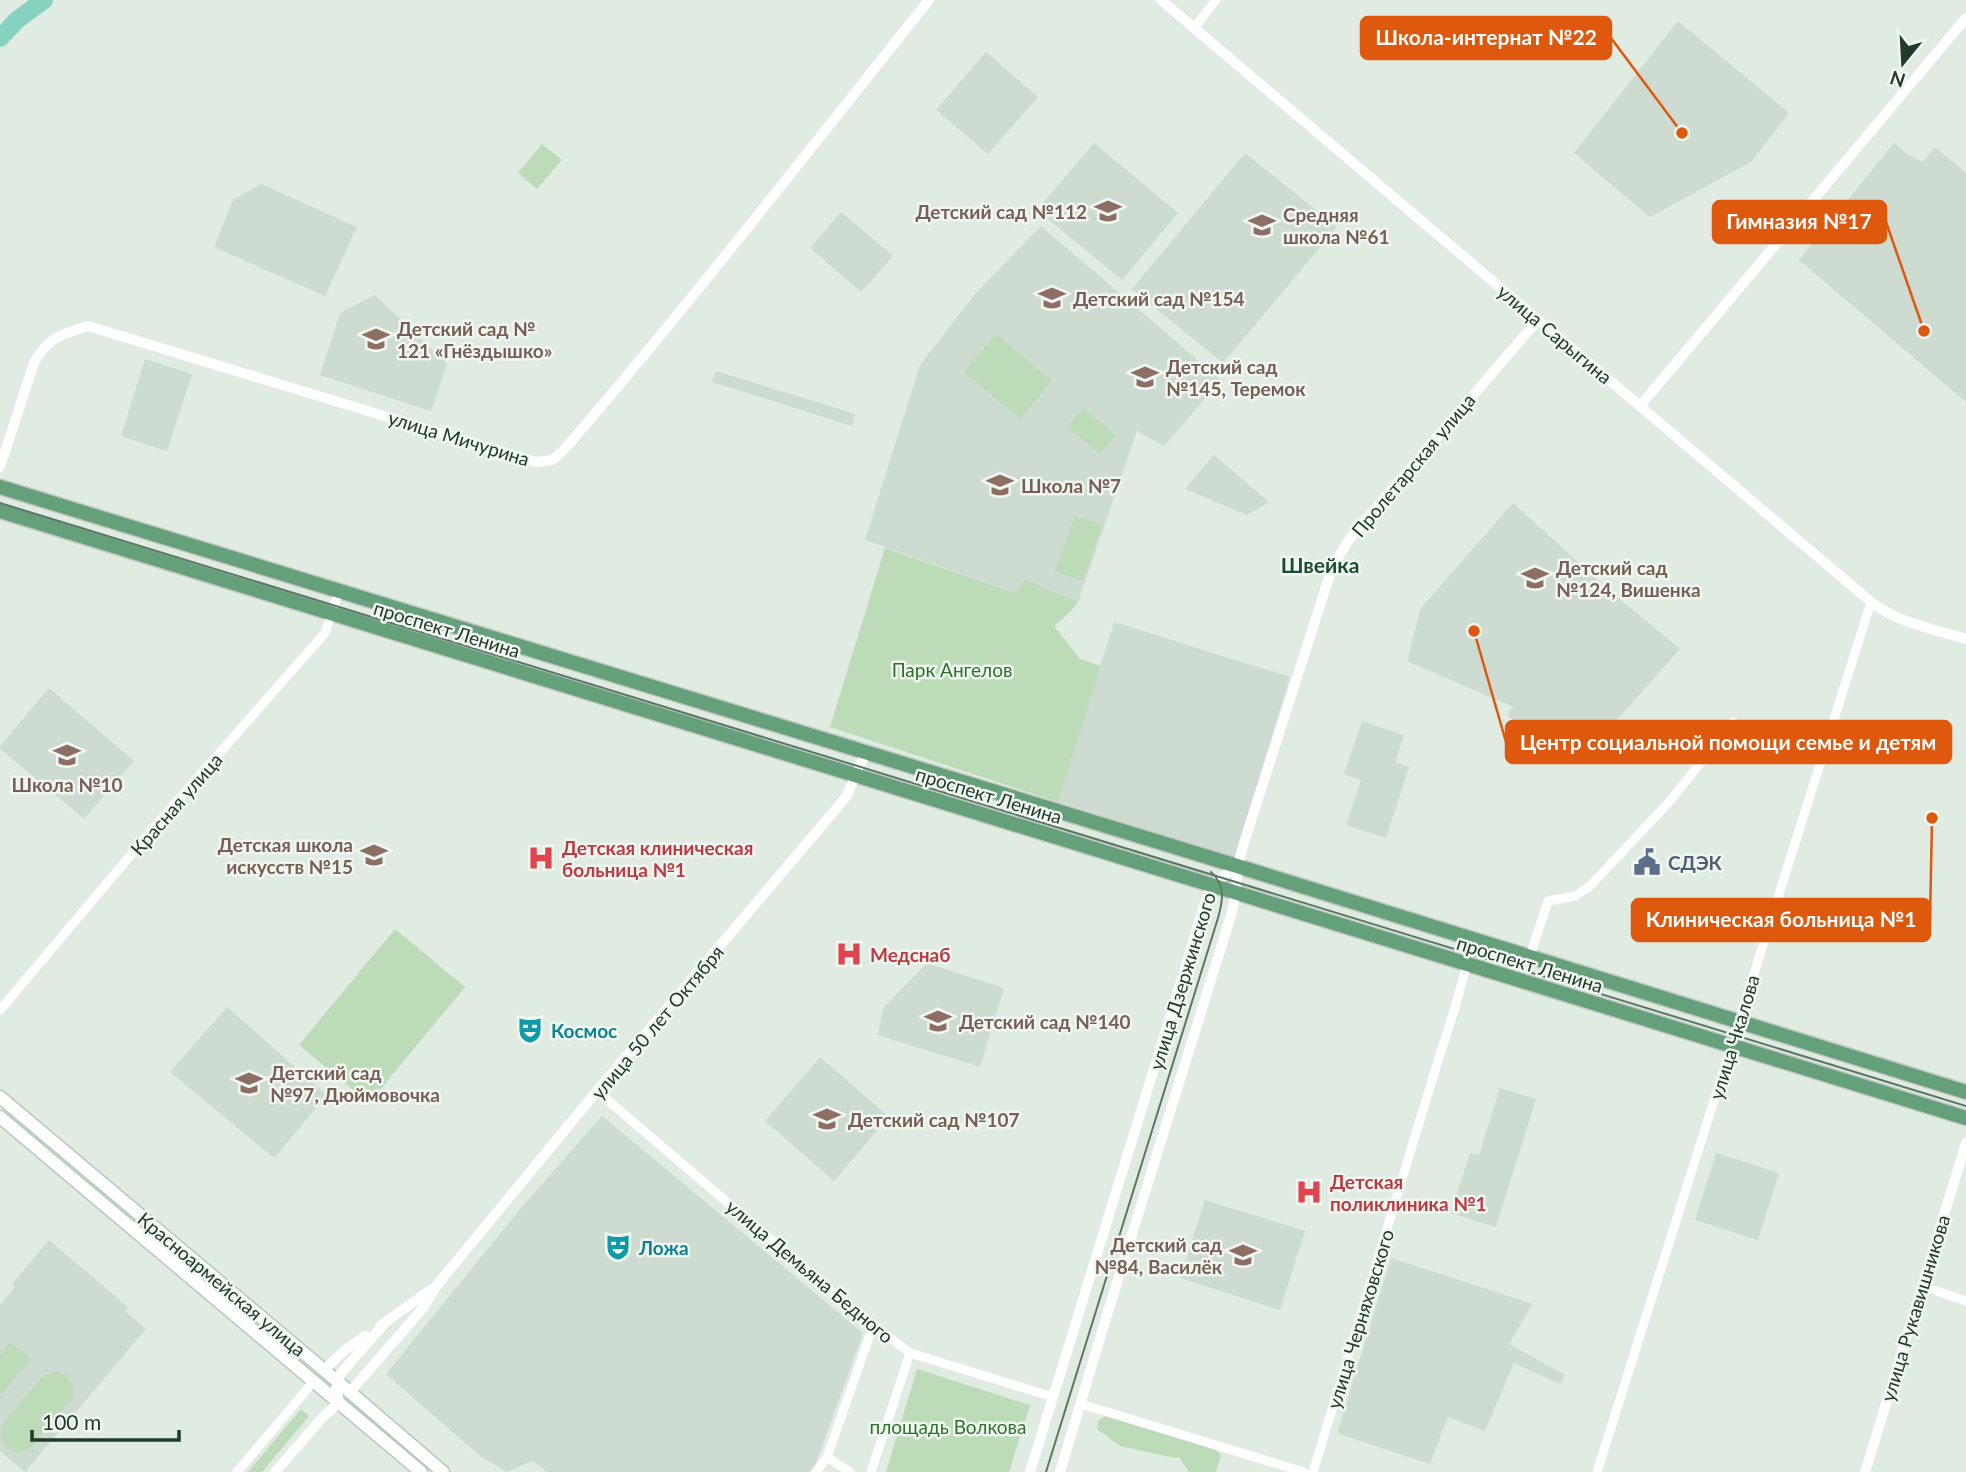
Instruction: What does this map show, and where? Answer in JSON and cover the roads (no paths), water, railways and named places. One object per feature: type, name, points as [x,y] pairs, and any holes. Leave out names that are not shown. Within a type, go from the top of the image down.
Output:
[{"type":"main road","name":"проспект Ленина","points":[[0,487],[1966,1092]]},
{"type":"main road","name":"проспект Ленина","points":[[0,511],[1966,1118]]},
{"type":"main road","name":"Красноармейская улица","points":[[0,1097],[443,1472]]},
{"type":"main road","name":"Красноармейская улица","points":[[0,1117],[421,1472]]},
{"type":"main road","name":"улица 50 лет Октября","points":[[314,1381],[324,1370]]},
{"type":"main road","name":"улица 50 лет Октября","points":[[339,1402],[350,1392]]},
{"type":"street","name":"улица Мичурина","points":[[0,467],[34,363],[41,350],[52,338],[88,326],[536,462],[552,460],[563,451],[639,362],[929,0]]},
{"type":"street","name":"улица Сарыгина","points":[[1161,0],[1871,602],[1885,613],[1966,639]]},
{"type":"street","points":[[1194,28],[1216,0]]},
{"type":"street","points":[[1640,406],[1966,18]]},
{"type":"street","name":"Пролетарская улица","points":[[1237,866],[1319,609],[1338,558],[1348,541],[1406,471],[1538,320]]},
{"type":"street","name":"Красная улица","points":[[0,1010],[156,825],[325,633],[339,591]]},
{"type":"street","name":"улица Чкалова","points":[[1597,1472],[1871,602]]},
{"type":"street","points":[[1530,956],[1548,901],[1575,896],[1590,887],[1670,801],[1733,722]]},
{"type":"street","name":"улица 50 лет Октября","points":[[350,1392],[423,1308],[437,1285],[597,1091],[846,797],[866,752]]},
{"type":"street","name":"улица Дзержинского","points":[[1030,1472],[1211,886],[1237,866]]},
{"type":"street","name":"улица Дзержинского","points":[[1060,1472],[1236,893],[1237,866]]},
{"type":"street","name":"улица Черняховского","points":[[1313,1472],[1467,964]]},
{"type":"street","name":"улица Демьяна Бедного","points":[[597,1091],[873,1326],[910,1353],[1053,1398]]},
{"type":"street","name":"улица Рукавишникова","points":[[1865,1472],[1966,1143]]},
{"type":"street","name":"улица 50 лет Октября","points":[[324,1370],[345,1350],[437,1285]]},
{"type":"street","points":[[1922,1286],[1966,1300]]},
{"type":"street","points":[[339,1402],[336,1394],[337,1381],[347,1365],[384,1323]]},
{"type":"street","points":[[816,1472],[827,1457],[873,1326]]},
{"type":"street","points":[[871,1472],[910,1353]]},
{"type":"street","name":"улица 50 лет Октября","points":[[237,1472],[314,1381]]},
{"type":"street","name":"улица 50 лет Октября","points":[[275,1472],[339,1402]]},
{"type":"street","points":[[1081,1404],[1304,1472]]},
{"type":"street","points":[[827,1457],[850,1472]]},
{"type":"waterway","points":[[0,38],[17,20],[44,0]]},
{"type":"tram line","points":[[0,503],[1966,1106]]},
{"type":"tram line","points":[[1046,1472],[1218,918],[1222,894],[1219,883],[1211,872]]},
{"type":"place","name":"Школа-интернат №22","points":[[1682,133]]},
{"type":"place","name":"Детский сад №112","points":[[1108,211]]},
{"type":"place","name":"Средняя школа №61","points":[[1262,225]]},
{"type":"place","name":"Детский сад №154","points":[[1052,298]]},
{"type":"place","name":"Гимназия №17","points":[[1924,331]]},
{"type":"place","name":"Детский сад № 121 «Гнёздышко»","points":[[376,339]]},
{"type":"place","name":"Детский сад №145, Теремок","points":[[1145,377]]},
{"type":"place","name":"Школа №7","points":[[1000,485]]},
{"type":"place","name":"Детский сад №124, Вишенка","points":[[1535,578]]},
{"type":"place","name":"Центр социальной помощи семье и детям","points":[[1474,631]]},
{"type":"place","name":"Школа №10","points":[[67,755]]},
{"type":"place","name":"Клиническая больница №1","points":[[1932,818]]},
{"type":"place","name":"Детская школа искусств №15","points":[[374,855]]},
{"type":"place","name":"Детская клиническая больница №1","points":[[541,858]]},
{"type":"place","name":"СДЭК","points":[[1647,862]]},
{"type":"place","name":"Медснаб","points":[[849,954]]},
{"type":"place","name":"Детский сад №140","points":[[938,1021]]},
{"type":"place","name":"Космос","points":[[530,1030]]},
{"type":"place","name":"Детский сад №97, Дюймовочка","points":[[249,1083]]},
{"type":"place","name":"Детский сад №107","points":[[827,1119]]},
{"type":"place","name":"Детская поликлиника №1","points":[[1309,1192]]},
{"type":"place","name":"Ложа","points":[[618,1247]]},
{"type":"place","name":"Детский сад №84, Василёк","points":[[1243,1255]]},
{"type":"district","name":"Швейка","points":[[1320,564]]},
{"type":"park label","name":"Парк Ангелов","points":[[952,669]]},
{"type":"park label","name":"площадь Волкова","points":[[948,1426]]}]
